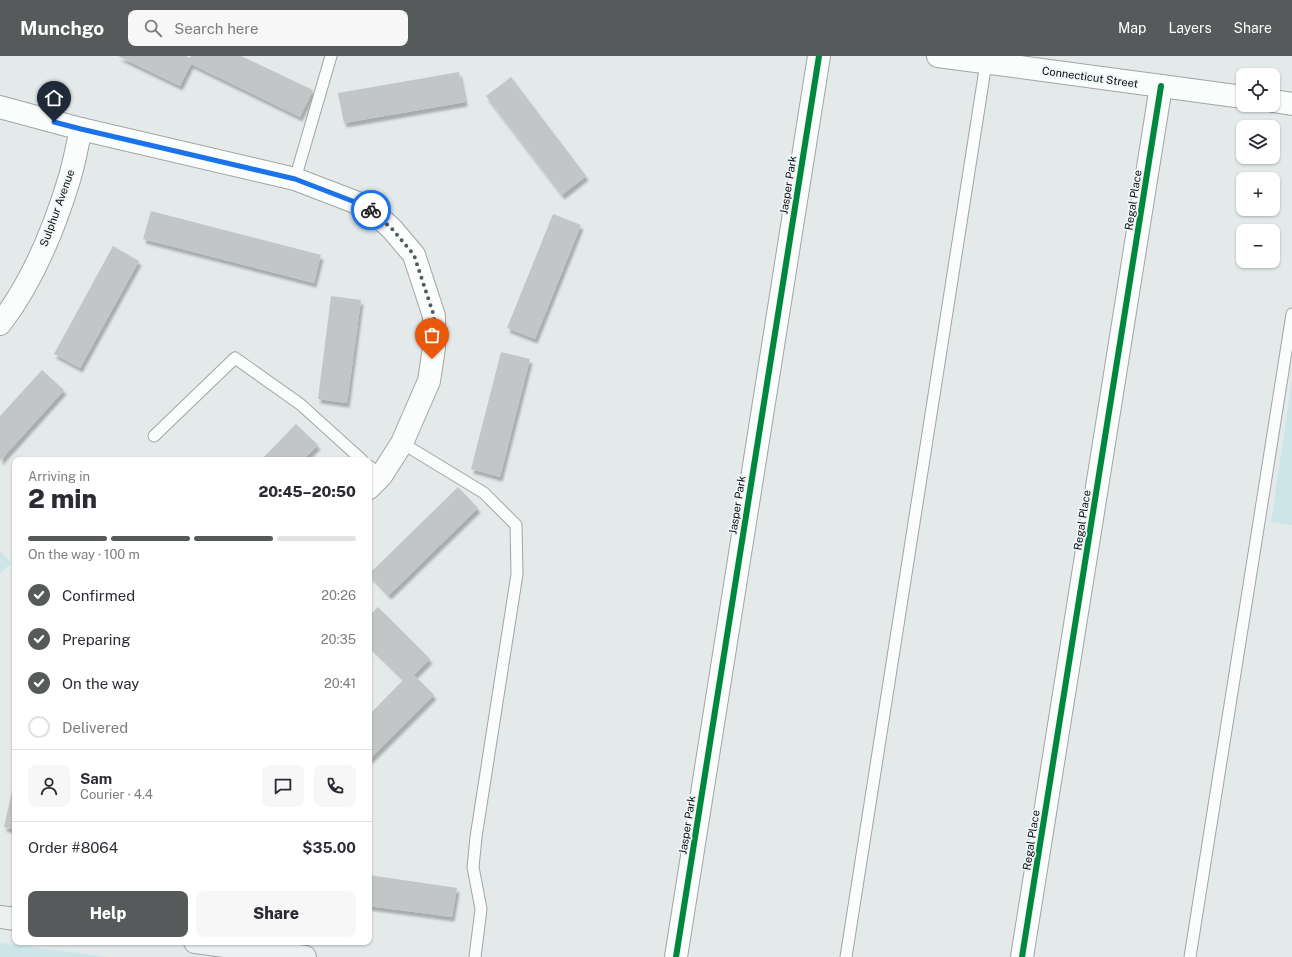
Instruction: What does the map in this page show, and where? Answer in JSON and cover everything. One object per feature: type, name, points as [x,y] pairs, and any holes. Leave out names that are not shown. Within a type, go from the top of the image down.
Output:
[{"type":"street","name":"Jasper Park","points":[[676,957],[819,56]]},
{"type":"street","name":"Connecticut Street","points":[[938,56],[1236,96]]},
{"type":"street","name":"Regal Place","points":[[1022,957],[1161,86]]},
{"type":"street","points":[[1280,102],[1292,104]]},
{"type":"street","points":[[0,107],[81,129],[295,179],[368,207],[392,229],[414,255],[434,316],[434,348],[429,381],[402,443],[373,477]]},
{"type":"street","name":"Sulphur Avenue","points":[[0,324],[14,306],[49,237],[69,180],[81,129]]},
{"type":"street","points":[[0,917],[12,919]]},
{"type":"street","points":[[217,945],[305,957]]},
{"type":"lane","points":[[295,179],[331,56]]},
{"type":"lane","points":[[846,957],[986,62]]},
{"type":"lane","points":[[1190,957],[1292,314]]},
{"type":"lane","points":[[154,436],[235,358],[300,404],[359,457]]},
{"type":"lane","points":[[402,443],[484,493],[516,525],[517,574],[476,837],[473,867],[481,909],[476,957]]},
{"type":"shaded area","points":[[1292,381],[1292,525],[1271,522]]},
{"type":"shaded area","points":[[0,551],[11,563],[0,573]]},
{"type":"shaded area","points":[[0,943],[108,957],[0,957]]},
{"type":"building","points":[[118,56],[186,56],[190,58],[191,56],[241,56],[313,90],[300,117],[191,64],[180,86]]},
{"type":"building","points":[[459,72],[465,102],[344,123],[338,93]]},
{"type":"building","points":[[511,77],[586,176],[562,195],[486,96]]},
{"type":"building","points":[[151,211],[321,255],[314,283],[143,239]]},
{"type":"building","points":[[553,214],[581,225],[535,339],[507,328]]},
{"type":"building","points":[[113,246],[139,261],[80,368],[54,354]]},
{"type":"building","points":[[331,296],[361,300],[347,403],[318,399]]},
{"type":"building","points":[[501,352],[530,359],[500,477],[471,469]]},
{"type":"building","points":[[42,370],[64,390],[0,461],[0,416]]},
{"type":"building","points":[[296,424],[318,445],[306,457],[264,457]]},
{"type":"building","points":[[458,487],[478,508],[389,595],[372,577],[372,571]]},
{"type":"building","points":[[378,607],[430,659],[414,675],[434,695],[372,757],[372,712],[404,679],[372,648],[372,613]]},
{"type":"building","points":[[12,791],[12,829],[4,827]]},
{"type":"building","points":[[372,875],[457,888],[452,917],[372,906]]},
{"type":"cycle path","points":[[676,957],[819,56]]},
{"type":"cycle path","points":[[1022,957],[1161,86]]},
{"type":"way so far","points":[[371,210],[392,229],[414,255],[434,316],[434,348],[432,359]]},
{"type":"route","points":[[54,122],[295,179],[368,207],[371,210]]}]
